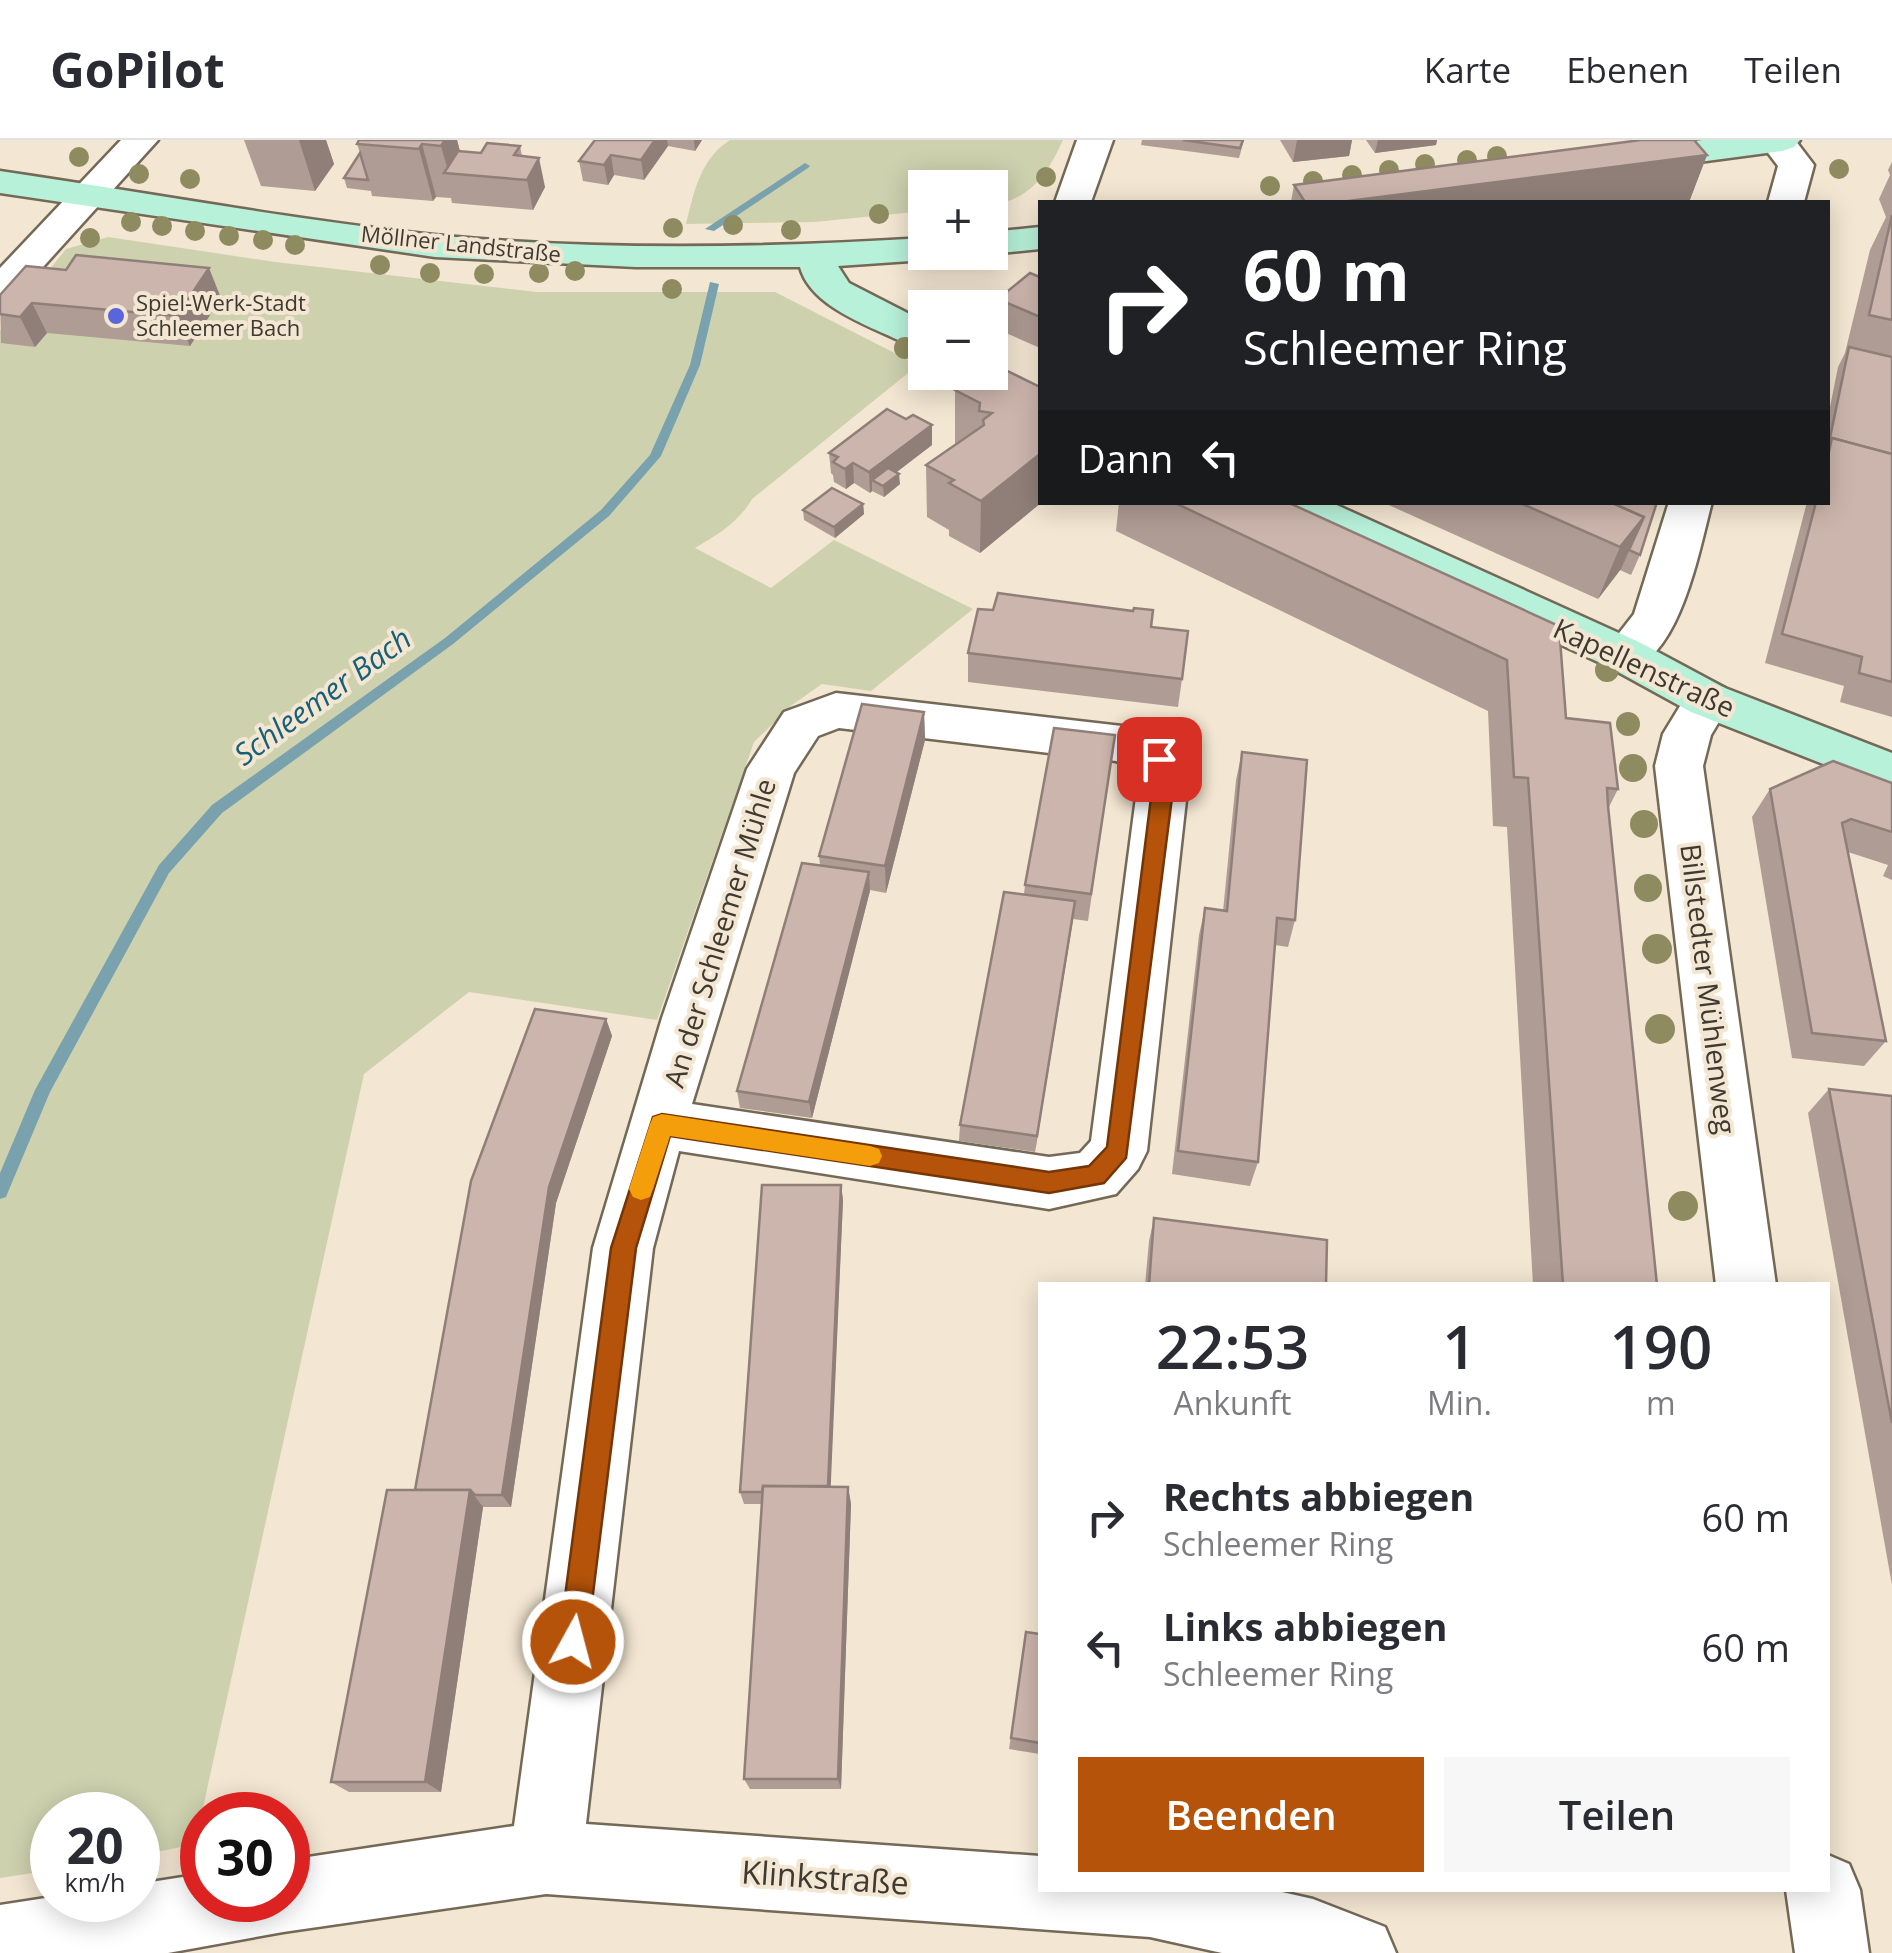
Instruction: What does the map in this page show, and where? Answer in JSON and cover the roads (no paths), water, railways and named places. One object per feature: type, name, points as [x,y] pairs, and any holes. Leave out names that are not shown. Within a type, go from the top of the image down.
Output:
[{"type":"street","points":[[0,291],[140,140]]},
{"type":"street","points":[[1074,200],[1095,140]]},
{"type":"street","points":[[1588,166],[1779,140],[1796,165],[1787,200]]},
{"type":"street","name":"Möllner Landstraße","points":[[0,182],[436,246],[568,255],[816,256],[908,250]]},
{"type":"street","points":[[1008,241],[1038,238]]},
{"type":"street","points":[[816,256],[822,278],[835,291],[908,329]]},
{"type":"street","name":"Kapellenstraße","points":[[1298,505],[1625,656],[1708,700],[1892,773]]},
{"type":"street","points":[[1625,656],[1655,620],[1690,505]]},
{"type":"street","name":"Billstedter Mühlenweg","points":[[1708,700],[1688,734],[1679,766],[1746,1282]]},
{"type":"street","name":"An der Schleemer Mühle","points":[[546,1858],[623,1248],[690,1018],[770,769],[801,724],[826,713],[856,710],[1122,744],[1159,759],[1164,782],[1118,1151],[1096,1176],[1049,1183],[662,1124]]},
{"type":"street","name":"Klinkstraße","points":[[310,1895],[546,1858],[1150,1900],[1313,1936],[1359,1953]]},
{"type":"street","points":[[1824,1892],[1832,1953]]},
{"type":"street","points":[[0,1942],[180,1914]]},
{"type":"waterway","name":"Schleemer Bach","points":[[710,229],[805,166]]},
{"type":"waterway","name":"Schleemer Bach","points":[[0,1192],[43,1090],[164,869],[217,809],[449,641],[605,513],[655,456],[695,365],[714,284]]},
{"type":"place","name":"Spiel-Werk-Stadt Schleemer Bach","points":[[116,316]]}]
